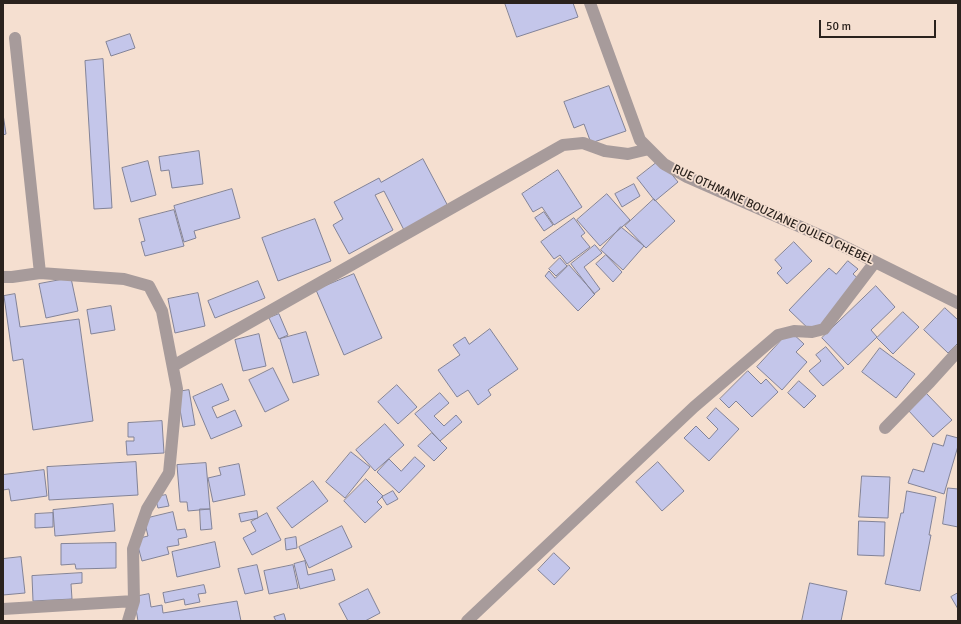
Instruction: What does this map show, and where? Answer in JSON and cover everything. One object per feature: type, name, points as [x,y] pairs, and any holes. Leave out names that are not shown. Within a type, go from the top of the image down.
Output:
[{"type":"street","name":"RUE OTHMANE BOUZIANE OULED CHEBEL","points":[[590,3],[640,140],[664,164],[687,178],[835,242],[958,303]]},
{"type":"street","points":[[15,38],[40,274]]},
{"type":"street","points":[[172,366],[563,145],[583,143],[605,151],[628,154],[649,149]]},
{"type":"street","points":[[467,621],[694,407],[778,336],[794,331],[812,332],[824,329],[875,262]]},
{"type":"street","points":[[3,277],[40,274],[124,279],[149,286],[162,311],[176,389],[169,473],[147,509],[133,549],[134,602],[128,621]]},
{"type":"street","points":[[885,428],[958,351]]},
{"type":"street","points":[[3,609],[134,602]]},
{"type":"building","points":[[505,3],[573,3],[578,17],[517,37]]},
{"type":"building","points":[[130,34],[135,48],[111,56],[106,42]]},
{"type":"building","points":[[103,59],[112,208],[94,209],[85,61]]},
{"type":"building","points":[[609,86],[626,131],[591,143],[584,124],[574,128],[564,102]]},
{"type":"building","points":[[3,114],[6,134],[3,135]]},
{"type":"building","points":[[199,151],[203,184],[172,188],[169,170],[161,171],[159,157]]},
{"type":"building","points":[[423,159],[449,208],[405,232],[384,191],[375,195],[393,230],[349,254],[333,225],[343,219],[334,202],[379,178],[381,182]]},
{"type":"building","points":[[660,160],[678,182],[655,201],[637,178]]},
{"type":"building","points":[[148,161],[156,195],[131,202],[122,168]]},
{"type":"building","points":[[558,170],[582,207],[554,225],[542,207],[533,212],[522,194]]},
{"type":"building","points":[[634,184],[640,196],[622,207],[615,194]]},
{"type":"building","points":[[232,189],[240,218],[194,231],[196,238],[184,242],[174,206]]},
{"type":"building","points":[[607,194],[630,220],[600,246],[577,220]]},
{"type":"building","points":[[654,199],[675,221],[646,248],[625,226]]},
{"type":"building","points":[[174,210],[184,246],[145,256],[141,242],[145,241],[139,219]]},
{"type":"building","points":[[544,212],[553,225],[544,231],[535,218]]},
{"type":"building","points":[[574,218],[585,233],[581,236],[590,247],[567,264],[560,255],[554,259],[541,242]]},
{"type":"building","points":[[315,219],[331,261],[278,281],[262,238]]},
{"type":"building","points":[[621,227],[644,246],[623,270],[601,250]]},
{"type":"building","points":[[794,242],[812,261],[787,284],[777,273],[782,268],[775,260]]},
{"type":"building","points":[[595,245],[602,253],[584,267],[600,289],[594,294],[571,264]]},
{"type":"building","points":[[606,255],[622,272],[613,282],[596,264]]},
{"type":"building","points":[[560,258],[567,266],[556,276],[549,269]]},
{"type":"building","points":[[848,261],[858,269],[853,274],[862,282],[813,333],[789,310],[829,268],[836,274]]},
{"type":"building","points":[[569,265],[595,294],[578,311],[545,276],[549,271],[555,278]]},
{"type":"building","points":[[354,274],[382,338],[344,355],[316,290]]},
{"type":"building","points":[[71,278],[78,311],[46,318],[39,284]]},
{"type":"building","points":[[258,281],[265,298],[215,318],[208,301]]},
{"type":"building","points":[[876,286],[895,307],[871,330],[877,337],[848,365],[822,338]]},
{"type":"building","points":[[198,293],[205,326],[175,333],[168,299]]},
{"type":"building","points":[[15,294],[20,327],[79,319],[93,421],[33,430],[23,359],[13,361],[4,296]]},
{"type":"building","points":[[111,306],[115,330],[91,334],[87,310]]},
{"type":"building","points":[[945,308],[958,320],[958,343],[948,353],[924,330]]},
{"type":"building","points":[[903,312],[919,327],[893,354],[877,338]]},
{"type":"building","points":[[279,314],[288,335],[279,339],[269,318]]},
{"type":"building","points":[[490,329],[518,369],[488,390],[491,395],[478,405],[468,390],[457,397],[438,370],[460,355],[453,345],[465,337],[469,344]]},
{"type":"building","points":[[790,331],[804,344],[796,352],[807,362],[782,390],[757,367]]},
{"type":"building","points":[[306,332],[319,375],[293,383],[280,339]]},
{"type":"building","points":[[259,334],[266,366],[243,371],[235,340]]},
{"type":"building","points":[[826,347],[844,368],[823,386],[809,371],[821,361],[816,355]]},
{"type":"building","points":[[880,348],[915,374],[896,398],[862,372]]},
{"type":"building","points":[[273,368],[289,400],[265,412],[249,380]]},
{"type":"building","points":[[748,371],[761,384],[766,379],[778,392],[752,417],[736,401],[729,408],[720,399]]},
{"type":"building","points":[[799,381],[816,396],[804,408],[788,393]]},
{"type":"building","points":[[222,384],[229,400],[212,407],[217,418],[235,410],[242,426],[211,439],[193,397]]},
{"type":"building","points":[[397,385],[417,407],[398,424],[378,402]]},
{"type":"building","points":[[189,390],[195,425],[183,427],[177,392]]},
{"type":"building","points":[[440,393],[449,403],[434,416],[444,426],[456,415],[462,422],[440,441],[415,414]]},
{"type":"building","points":[[926,393],[952,420],[933,437],[908,410]]},
{"type":"building","points":[[716,408],[739,429],[709,461],[684,438],[696,426],[709,439],[718,429],[707,418]]},
{"type":"building","points":[[162,421],[164,453],[127,455],[126,441],[134,441],[134,437],[128,437],[128,423]]},
{"type":"building","points":[[385,424],[404,445],[375,471],[356,450]]},
{"type":"building","points":[[432,433],[447,448],[434,461],[418,446]]},
{"type":"building","points":[[947,435],[958,438],[958,446],[944,494],[908,483],[913,469],[924,472],[933,443],[943,446]]},
{"type":"building","points":[[351,452],[370,467],[345,498],[326,482]]},
{"type":"building","points":[[415,457],[425,466],[399,493],[377,472],[389,459],[401,471]]},
{"type":"building","points":[[136,462],[138,495],[49,500],[47,467]]},
{"type":"building","points":[[658,462],[684,491],[662,511],[636,482]]},
{"type":"building","points":[[206,463],[210,509],[188,511],[187,502],[180,502],[177,465]]},
{"type":"building","points":[[239,464],[245,495],[213,502],[208,478],[221,475],[219,468]]},
{"type":"building","points":[[44,470],[47,496],[11,501],[9,489],[3,490],[3,475]]},
{"type":"building","points":[[862,476],[890,477],[888,518],[859,517]]},
{"type":"building","points":[[366,479],[383,496],[377,502],[382,507],[365,523],[344,501]]},
{"type":"building","points":[[313,481],[328,501],[292,528],[277,508]]},
{"type":"building","points":[[948,488],[958,489],[958,527],[943,524]]},
{"type":"building","points":[[393,491],[398,499],[387,505],[382,497]]},
{"type":"building","points":[[907,491],[936,497],[929,535],[931,535],[920,591],[885,584]]},
{"type":"building","points":[[166,495],[169,506],[158,508],[155,497]]},
{"type":"building","points":[[113,504],[115,531],[55,536],[53,510]]},
{"type":"building","points":[[200,509],[210,509],[212,529],[201,530]]},
{"type":"building","points":[[257,511],[258,518],[241,522],[239,514]]},
{"type":"building","points":[[173,512],[177,530],[185,529],[187,537],[178,539],[179,545],[167,547],[169,554],[142,561],[136,539],[148,536],[144,519]]},
{"type":"building","points":[[53,513],[53,527],[35,528],[35,514]]},
{"type":"building","points":[[267,513],[281,540],[252,555],[243,538],[256,531],[251,522]]},
{"type":"building","points":[[859,521],[885,522],[884,556],[858,555]]},
{"type":"building","points":[[342,526],[352,547],[309,568],[299,547]]},
{"type":"building","points":[[296,537],[297,548],[286,550],[285,539]]},
{"type":"building","points":[[215,542],[220,567],[177,577],[172,552]]},
{"type":"building","points":[[116,543],[116,568],[76,569],[75,564],[61,565],[61,544]]},
{"type":"building","points":[[554,553],[570,568],[554,585],[538,570]]},
{"type":"building","points":[[21,557],[25,593],[3,595],[3,559]]},
{"type":"building","points":[[305,561],[308,575],[332,569],[335,580],[300,589],[294,564]]},
{"type":"building","points":[[257,565],[263,590],[245,594],[238,569]]},
{"type":"building","points":[[293,565],[298,588],[269,594],[264,571]]},
{"type":"building","points":[[82,573],[82,583],[71,584],[72,599],[33,601],[32,576]]},
{"type":"building","points":[[810,583],[847,591],[841,621],[802,621]]},
{"type":"building","points":[[204,585],[206,593],[198,594],[200,602],[185,605],[184,599],[165,603],[163,593]]},
{"type":"building","points":[[368,589],[380,613],[365,621],[348,621],[339,604]]},
{"type":"building","points":[[958,593],[958,609],[951,597]]},
{"type":"building","points":[[149,594],[151,607],[162,605],[163,613],[237,601],[241,621],[138,621],[134,597]]},
{"type":"building","points":[[284,614],[286,621],[276,621],[274,617]]}]
